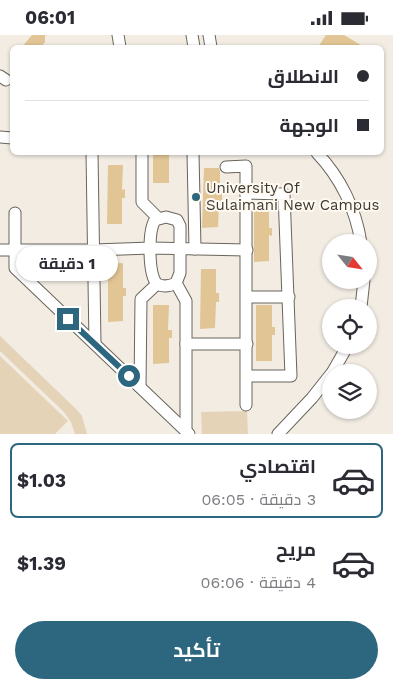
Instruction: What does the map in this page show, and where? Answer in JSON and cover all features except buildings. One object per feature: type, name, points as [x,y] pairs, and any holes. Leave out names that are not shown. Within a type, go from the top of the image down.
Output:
[{"type":"street","points":[[92,155],[95,344]]},
{"type":"street","points":[[142,155],[142,202],[158,218]]},
{"type":"street","points":[[193,155],[195,249]]},
{"type":"street","points":[[319,155],[330,167],[346,195],[359,234]]},
{"type":"street","points":[[226,167],[246,166],[246,405]]},
{"type":"street","points":[[246,193],[284,194],[291,376],[247,375]]},
{"type":"street","points":[[177,220],[194,204]]},
{"type":"street","points":[[15,213],[15,268],[188,432]]},
{"type":"street","points":[[156,284],[152,275],[151,227],[158,218],[170,217],[177,220]]},
{"type":"street","points":[[177,220],[180,230],[180,249],[179,275],[176,283],[186,301],[188,432]]},
{"type":"street","points":[[0,250],[150,248],[247,250]]},
{"type":"street","points":[[156,284],[167,285],[176,283]]},
{"type":"street","points":[[140,387],[141,299],[156,284]]},
{"type":"street","points":[[247,297],[289,297]]},
{"type":"street","points":[[186,344],[247,344]]},
{"type":"street","points":[[278,434],[322,386]]},
{"type":"shaded area","points":[[0,336],[77,410],[82,416],[87,434],[75,434],[71,422],[64,412],[0,351]]},
{"type":"shaded area","points":[[0,356],[68,421],[55,434],[0,434]]},
{"type":"shaded area","points":[[247,411],[248,434],[202,434],[201,412]]},
{"type":"place","name":"University Of Sulaimani New Campus","points":[[196,197]]},
{"type":"route","points":[[68,319],[129,376]]}]
